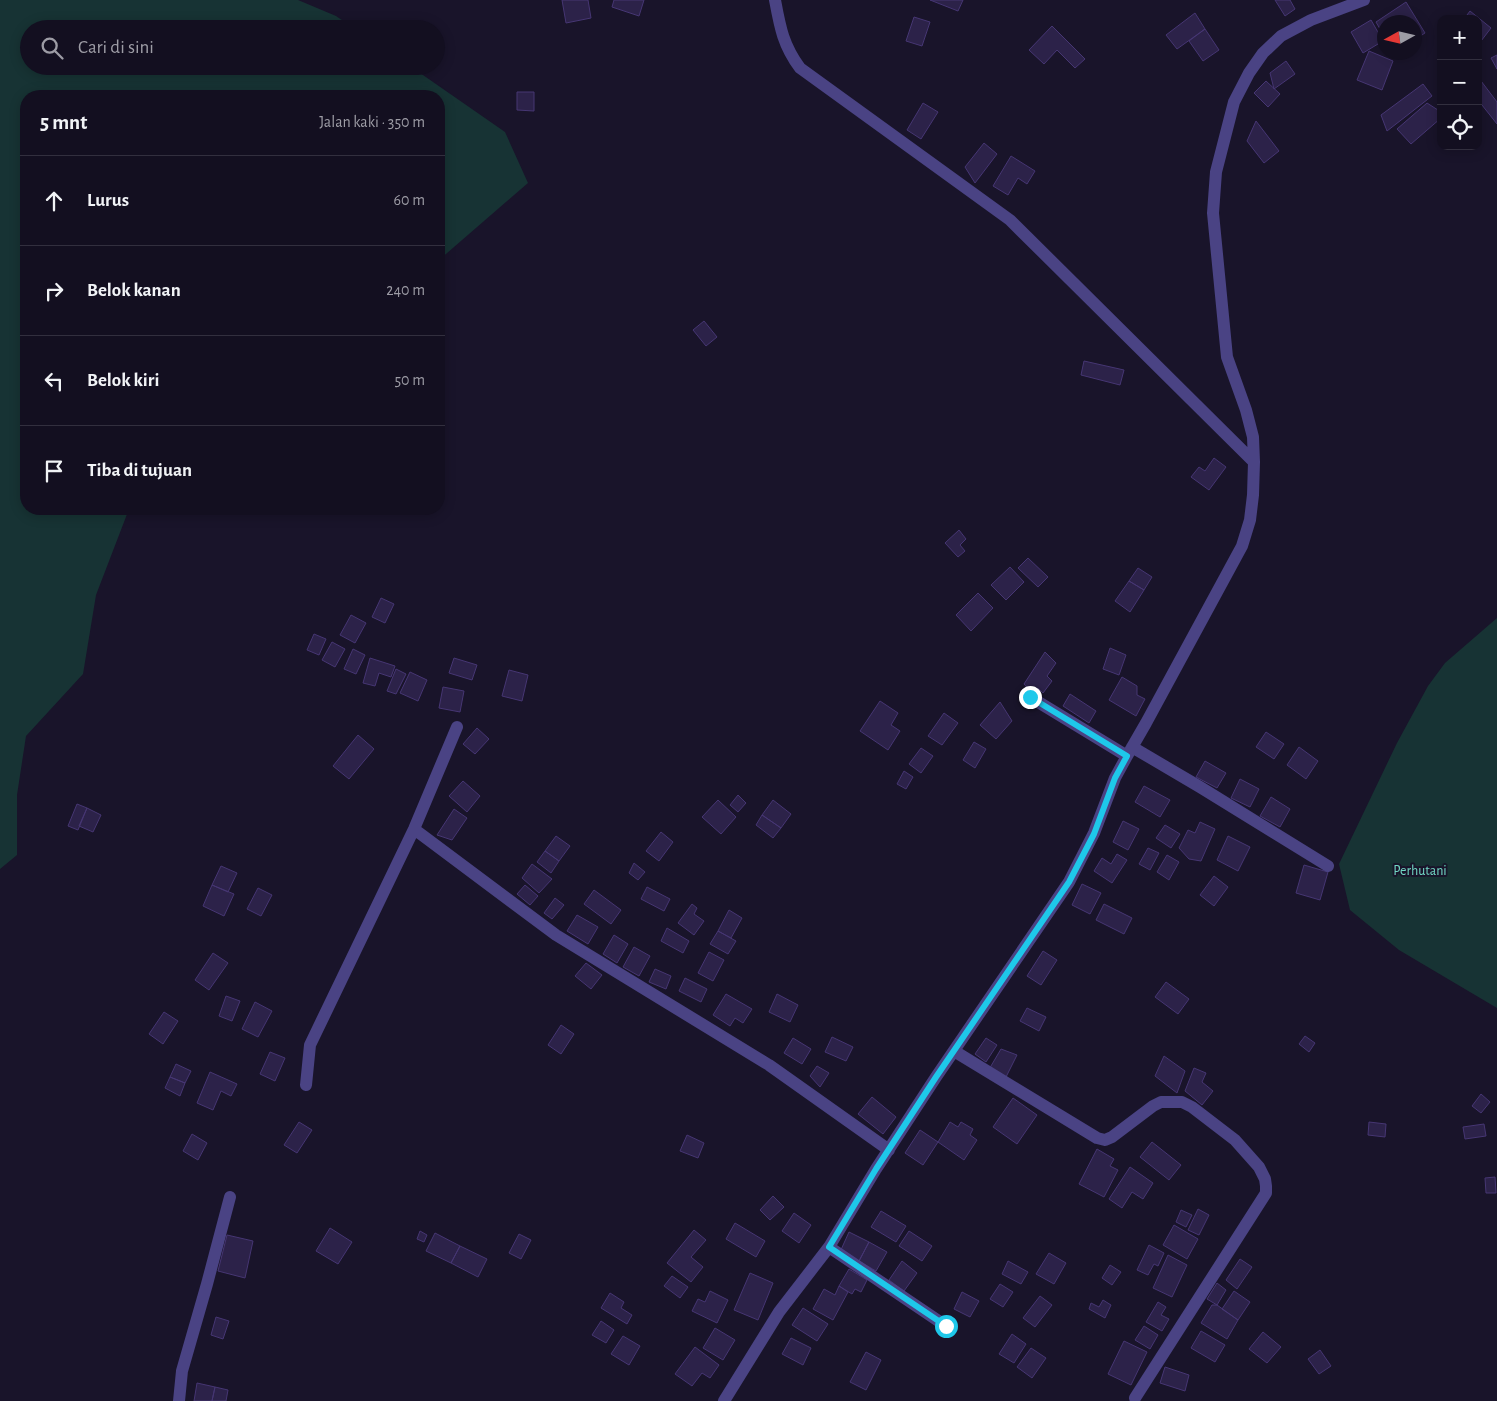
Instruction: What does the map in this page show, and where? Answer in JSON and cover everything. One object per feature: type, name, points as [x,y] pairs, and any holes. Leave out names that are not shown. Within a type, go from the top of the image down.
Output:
[{"type":"street","points":[[774,0],[781,32],[790,55],[800,68],[1010,220],[1254,462]]},
{"type":"street","points":[[728,1400],[779,1312],[829,1247],[888,1150],[1069,882],[1094,834],[1115,778],[1242,546],[1250,520],[1253,495],[1253,437],[1246,410],[1227,357],[1213,213],[1216,172],[1234,102],[1249,73],[1263,53],[1281,36],[1303,24],[1364,0]]},
{"type":"street","points":[[1030,697],[1129,751],[1200,786],[1328,866]]},
{"type":"street","points":[[306,1085],[310,1045],[414,829],[458,727]]},
{"type":"street","points":[[414,829],[556,935],[769,1065],[888,1150]]},
{"type":"street","points":[[954,1052],[1097,1138],[1105,1140],[1112,1137],[1153,1106],[1162,1102],[1182,1102],[1192,1107],[1235,1140],[1259,1167],[1266,1186],[1266,1193],[1135,1398]]},
{"type":"street","points":[[179,1401],[182,1371],[230,1197]]},
{"type":"street","points":[[829,1247],[946,1326]]},
{"type":"green space","points":[[0,0],[298,0],[342,20],[20,20],[20,75],[423,75],[445,90],[20,90],[20,515],[127,515],[96,595],[83,674],[26,736],[17,795],[17,855],[0,869]]},
{"type":"green space","points":[[445,90],[505,132],[528,183],[445,255]]},
{"type":"green space","name":"Perhutani","points":[[1497,618],[1497,1008],[1399,950],[1350,910],[1339,864],[1397,743],[1428,686],[1445,663]]},
{"type":"building","points":[[562,0],[588,0],[591,18],[566,23]]},
{"type":"building","points":[[614,0],[644,0],[639,16],[612,7]]},
{"type":"building","points":[[930,0],[963,0],[958,11]]},
{"type":"building","points":[[1275,0],[1290,0],[1295,9],[1285,16]]},
{"type":"building","points":[[1406,2],[1414,15],[1386,15]]},
{"type":"building","points":[[1470,11],[1475,15],[1467,15]]},
{"type":"building","points":[[1195,13],[1205,29],[1177,49],[1166,35]]},
{"type":"building","points":[[914,17],[930,22],[922,46],[906,41]]},
{"type":"building","points":[[1371,20],[1377,30],[1377,45],[1363,53],[1351,32]]},
{"type":"building","points":[[1482,21],[1491,28],[1482,40]]},
{"type":"building","points":[[1052,26],[1085,59],[1075,68],[1057,50],[1044,64],[1029,50]]},
{"type":"building","points":[[1205,29],[1219,50],[1203,61],[1189,41]]},
{"type":"building","points":[[1369,51],[1377,54],[1377,60],[1393,61],[1382,90],[1357,80]]},
{"type":"building","points":[[1497,55],[1497,69],[1491,58]]},
{"type":"building","points":[[1286,61],[1295,74],[1274,89],[1270,73]]},
{"type":"building","points":[[1266,81],[1280,94],[1268,107],[1254,93]]},
{"type":"building","points":[[1482,82],[1497,102],[1497,124],[1482,105]]},
{"type":"building","points":[[1423,84],[1432,96],[1387,131],[1381,115]]},
{"type":"building","points":[[517,92],[534,92],[534,111],[517,110]]},
{"type":"building","points":[[923,103],[938,112],[921,139],[907,130]]},
{"type":"building","points":[[1427,103],[1437,109],[1437,121],[1411,144],[1397,129]]},
{"type":"building","points":[[1256,121],[1279,151],[1264,163],[1247,141]]},
{"type":"building","points":[[984,143],[997,154],[975,183],[965,167]]},
{"type":"building","points":[[1011,156],[1035,171],[1027,184],[1018,178],[1008,195],[993,186]]},
{"type":"building","points":[[704,321],[717,337],[706,346],[693,330]]},
{"type":"building","points":[[1084,361],[1124,370],[1120,385],[1081,375]]},
{"type":"building","points":[[1214,458],[1226,467],[1209,490],[1191,477],[1199,467],[1205,471]]},
{"type":"building","points":[[959,530],[966,539],[960,545],[965,551],[958,557],[945,543]]},
{"type":"building","points":[[1028,558],[1048,577],[1038,587],[1018,568]]},
{"type":"building","points":[[1010,567],[1024,582],[1006,600],[991,585]]},
{"type":"building","points":[[1138,568],[1152,577],[1144,590],[1129,581]]},
{"type":"building","points":[[1129,581],[1144,590],[1130,612],[1115,601]]},
{"type":"building","points":[[978,593],[993,608],[971,631],[956,615]]},
{"type":"building","points":[[381,598],[394,604],[385,623],[372,617]]},
{"type":"building","points":[[351,615],[366,623],[355,643],[340,635]]},
{"type":"building","points":[[314,634],[326,639],[319,655],[307,650]]},
{"type":"building","points":[[332,642],[345,649],[335,667],[322,660]]},
{"type":"building","points":[[1110,648],[1126,655],[1119,675],[1103,669]]},
{"type":"building","points":[[353,649],[365,655],[356,674],[344,669]]},
{"type":"building","points":[[1045,652],[1056,663],[1047,676],[1052,681],[1043,693],[1038,688],[1033,694],[1024,684]]},
{"type":"building","points":[[370,658],[395,666],[391,677],[379,673],[375,686],[363,683]]},
{"type":"building","points":[[454,658],[477,665],[472,680],[449,673]]},
{"type":"building","points":[[396,669],[406,674],[396,694],[387,691]]},
{"type":"building","points":[[509,670],[528,675],[522,701],[502,696]]},
{"type":"building","points":[[410,672],[427,680],[418,701],[400,693]]},
{"type":"building","points":[[1122,677],[1137,686],[1137,695],[1145,699],[1136,716],[1109,700]]},
{"type":"building","points":[[443,687],[464,691],[460,712],[439,708]]},
{"type":"building","points":[[1070,694],[1096,711],[1089,723],[1063,706]]},
{"type":"building","points":[[880,701],[898,713],[891,725],[900,731],[888,750],[860,731]]},
{"type":"building","points":[[1000,702],[1012,721],[996,739],[980,725]]},
{"type":"building","points":[[944,713],[958,723],[942,745],[928,736]]},
{"type":"building","points":[[477,728],[489,739],[475,754],[463,744]]},
{"type":"building","points":[[1266,732],[1284,744],[1274,759],[1256,747]]},
{"type":"building","points":[[358,735],[374,749],[349,779],[333,766]]},
{"type":"building","points":[[974,742],[986,749],[975,768],[963,760]]},
{"type":"building","points":[[1299,747],[1318,761],[1306,779],[1287,765]]},
{"type":"building","points":[[921,748],[933,756],[921,773],[909,764]]},
{"type":"building","points":[[1205,761],[1226,773],[1217,788],[1196,777]]},
{"type":"building","points":[[904,771],[913,777],[906,789],[897,784]]},
{"type":"building","points":[[1240,779],[1259,789],[1250,807],[1231,798]]},
{"type":"building","points":[[463,781],[480,796],[467,812],[449,796]]},
{"type":"building","points":[[1144,786],[1170,800],[1160,817],[1135,802]]},
{"type":"building","points":[[738,795],[746,803],[738,812],[730,805]]},
{"type":"building","points":[[1271,797],[1290,809],[1280,827],[1260,816]]},
{"type":"building","points":[[718,800],[736,817],[721,834],[702,817]]},
{"type":"building","points":[[773,800],[791,814],[781,828],[762,815]]},
{"type":"building","points":[[77,804],[87,808],[78,830],[68,826]]},
{"type":"building","points":[[87,808],[101,815],[93,832],[79,826]]},
{"type":"building","points":[[454,809],[467,818],[452,840],[437,835]]},
{"type":"building","points":[[762,815],[781,828],[773,838],[756,825]]},
{"type":"building","points":[[1123,821],[1139,829],[1128,850],[1113,842]]},
{"type":"building","points":[[1200,822],[1215,829],[1201,861],[1189,859],[1179,848],[1188,830],[1195,833]]},
{"type":"building","points":[[1165,825],[1180,834],[1171,848],[1156,838]]},
{"type":"building","points":[[661,832],[673,842],[659,861],[646,851]]},
{"type":"building","points":[[556,836],[570,846],[559,861],[545,851]]},
{"type":"building","points":[[1228,836],[1250,847],[1238,871],[1217,860]]},
{"type":"building","points":[[1148,848],[1159,853],[1150,870],[1139,864]]},
{"type":"building","points":[[545,851],[559,861],[551,873],[537,862]]},
{"type":"building","points":[[1117,854],[1127,860],[1112,883],[1094,871],[1102,858],[1111,864]]},
{"type":"building","points":[[1167,855],[1179,862],[1169,880],[1157,872]]},
{"type":"building","points":[[634,863],[645,872],[638,880],[629,873]]},
{"type":"building","points":[[532,864],[552,879],[539,893],[522,878]]},
{"type":"building","points":[[1304,865],[1328,872],[1320,900],[1296,893]]},
{"type":"building","points":[[221,866],[237,873],[228,892],[212,885]]},
{"type":"building","points":[[1214,876],[1228,887],[1214,906],[1200,895]]},
{"type":"building","points":[[1082,884],[1101,893],[1090,914],[1072,905]]},
{"type":"building","points":[[212,885],[234,894],[224,916],[203,906]]},
{"type":"building","points":[[525,885],[538,896],[530,905],[517,894]]},
{"type":"building","points":[[647,887],[670,899],[664,911],[641,899]]},
{"type":"building","points":[[258,888],[272,895],[261,916],[247,909]]},
{"type":"building","points":[[594,890],[621,910],[611,924],[584,904]]},
{"type":"building","points":[[555,898],[564,905],[552,919],[544,913]]},
{"type":"building","points":[[692,904],[697,908],[694,914],[704,921],[694,935],[678,923]]},
{"type":"building","points":[[1104,904],[1132,918],[1124,934],[1096,920]]},
{"type":"building","points":[[729,910],[742,918],[731,938],[718,931]]},
{"type":"building","points":[[577,915],[598,927],[588,944],[567,931]]},
{"type":"building","points":[[667,928],[689,941],[683,953],[661,941]]},
{"type":"building","points":[[718,931],[736,941],[728,954],[710,944]]},
{"type":"building","points":[[614,935],[628,944],[617,963],[603,954]]},
{"type":"building","points":[[634,947],[650,956],[639,976],[623,967]]},
{"type":"building","points":[[1043,951],[1057,960],[1041,985],[1027,976]]},
{"type":"building","points":[[709,952],[724,960],[713,981],[698,973]]},
{"type":"building","points":[[213,953],[228,963],[209,990],[195,980]]},
{"type":"building","points":[[586,963],[602,975],[591,989],[575,976]]},
{"type":"building","points":[[655,969],[671,976],[666,989],[649,982]]},
{"type":"building","points":[[685,978],[707,989],[701,1002],[679,991]]},
{"type":"building","points":[[1166,982],[1189,999],[1178,1014],[1155,997]]},
{"type":"building","points":[[726,994],[752,1009],[743,1023],[735,1018],[730,1026],[713,1015]]},
{"type":"building","points":[[777,994],[798,1005],[790,1022],[769,1012]]},
{"type":"building","points":[[226,996],[240,1001],[232,1021],[219,1016]]},
{"type":"building","points":[[255,1002],[272,1011],[258,1037],[242,1029]]},
{"type":"building","points":[[1027,1008],[1046,1017],[1039,1031],[1020,1021]]},
{"type":"building","points":[[164,1012],[178,1021],[163,1044],[149,1034]]},
{"type":"building","points":[[561,1025],[574,1034],[561,1054],[548,1045]]},
{"type":"building","points":[[1305,1036],[1315,1043],[1309,1052],[1299,1044]]},
{"type":"building","points":[[832,1037],[853,1047],[846,1061],[825,1052]]},
{"type":"building","points":[[793,1038],[811,1049],[802,1064],[784,1053]]},
{"type":"building","points":[[986,1038],[997,1045],[986,1062],[975,1054]]},
{"type":"building","points":[[1001,1049],[1017,1055],[1005,1079],[988,1071]]},
{"type":"building","points":[[270,1052],[285,1058],[275,1081],[260,1074]]},
{"type":"building","points":[[1164,1056],[1185,1071],[1177,1093],[1155,1076]]},
{"type":"building","points":[[176,1064],[191,1071],[185,1083],[170,1077]]},
{"type":"building","points":[[817,1066],[829,1073],[820,1087],[810,1076]]},
{"type":"building","points":[[1194,1068],[1206,1073],[1202,1082],[1213,1091],[1202,1105],[1185,1091]]},
{"type":"building","points":[[210,1072],[237,1084],[231,1096],[221,1091],[213,1110],[197,1103]]},
{"type":"building","points":[[170,1077],[185,1083],[180,1096],[165,1088]]},
{"type":"building","points":[[1481,1094],[1490,1102],[1481,1113],[1472,1106]]},
{"type":"building","points":[[872,1097],[896,1117],[883,1134],[858,1114]]},
{"type":"building","points":[[1013,1098],[1037,1115],[1017,1144],[993,1127]]},
{"type":"building","points":[[299,1122],[312,1130],[297,1153],[284,1145]]},
{"type":"building","points":[[950,1122],[958,1127],[961,1122],[973,1129],[970,1135],[977,1140],[964,1160],[938,1142]]},
{"type":"building","points":[[1369,1122],[1386,1124],[1385,1137],[1368,1135]]},
{"type":"building","points":[[1484,1124],[1486,1136],[1465,1139],[1463,1127]]},
{"type":"building","points":[[920,1130],[938,1142],[923,1165],[905,1153]]},
{"type":"building","points":[[192,1134],[207,1143],[198,1160],[183,1151]]},
{"type":"building","points":[[687,1135],[704,1143],[698,1158],[680,1151]]},
{"type":"building","points":[[1152,1142],[1181,1165],[1169,1180],[1140,1157]]},
{"type":"building","points":[[1097,1149],[1114,1159],[1110,1166],[1118,1170],[1104,1197],[1079,1184]]},
{"type":"building","points":[[1130,1167],[1153,1183],[1143,1199],[1132,1192],[1122,1208],[1109,1199]]},
{"type":"building","points":[[1495,1177],[1496,1193],[1486,1193],[1485,1178]]},
{"type":"building","points":[[773,1196],[784,1207],[770,1220],[760,1210]]},
{"type":"building","points":[[1198,1209],[1209,1215],[1199,1235],[1188,1230]]},
{"type":"building","points":[[1181,1210],[1192,1215],[1186,1227],[1176,1222]]},
{"type":"building","points":[[881,1211],[906,1226],[896,1242],[871,1227]]},
{"type":"building","points":[[794,1213],[811,1225],[799,1243],[782,1231]]},
{"type":"building","points":[[735,1223],[765,1241],[756,1257],[726,1239]]},
{"type":"building","points":[[1174,1225],[1198,1239],[1187,1259],[1163,1245]]},
{"type":"building","points":[[330,1228],[352,1242],[338,1264],[316,1251]]},
{"type":"building","points":[[694,1230],[706,1240],[691,1257],[703,1267],[691,1282],[667,1263]]},
{"type":"building","points":[[420,1231],[427,1235],[424,1242],[417,1239]]},
{"type":"building","points":[[909,1231],[932,1246],[922,1261],[899,1246]]},
{"type":"building","points":[[849,1232],[869,1242],[859,1261],[840,1252]]},
{"type":"building","points":[[435,1233],[460,1246],[451,1263],[426,1251]]},
{"type":"building","points":[[519,1234],[531,1240],[521,1259],[509,1253]]},
{"type":"building","points":[[227,1235],[253,1241],[245,1278],[218,1271]]},
{"type":"building","points":[[869,1242],[887,1252],[876,1271],[859,1261]]},
{"type":"building","points":[[1149,1245],[1164,1253],[1158,1266],[1154,1264],[1148,1275],[1137,1270]]},
{"type":"building","points":[[460,1246],[487,1259],[478,1277],[451,1263]]},
{"type":"building","points":[[1049,1253],[1066,1263],[1054,1284],[1036,1274]]},
{"type":"building","points":[[1168,1255],[1187,1265],[1172,1297],[1153,1288]]},
{"type":"building","points":[[1240,1259],[1252,1267],[1237,1289],[1226,1280]]},
{"type":"building","points":[[902,1261],[917,1273],[904,1291],[889,1280]]},
{"type":"building","points":[[1008,1261],[1028,1272],[1021,1284],[1002,1274]]},
{"type":"building","points":[[1110,1265],[1121,1272],[1112,1285],[1102,1278]]},
{"type":"building","points":[[849,1269],[867,1280],[861,1292],[855,1289],[852,1294],[839,1286]]},
{"type":"building","points":[[750,1273],[773,1283],[758,1320],[734,1310]]},
{"type":"building","points":[[672,1276],[688,1287],[680,1298],[664,1286]]},
{"type":"building","points":[[1217,1283],[1226,1290],[1217,1305],[1207,1299]]},
{"type":"building","points":[[1000,1284],[1013,1292],[1003,1307],[990,1299]]},
{"type":"building","points":[[839,1286],[848,1292],[833,1320],[813,1309],[824,1289],[835,1295]]},
{"type":"building","points":[[710,1291],[728,1300],[717,1323],[692,1311],[698,1299],[705,1302]]},
{"type":"building","points":[[1234,1291],[1250,1302],[1238,1320],[1222,1309]]},
{"type":"building","points":[[962,1292],[979,1301],[970,1317],[954,1309]]},
{"type":"building","points":[[610,1293],[624,1302],[621,1308],[632,1315],[627,1324],[601,1308]]},
{"type":"building","points":[[1040,1296],[1052,1305],[1035,1327],[1023,1318]]},
{"type":"building","points":[[1103,1300],[1111,1305],[1105,1318],[1089,1309],[1091,1303],[1099,1307]]},
{"type":"building","points":[[1158,1302],[1166,1307],[1161,1315],[1169,1319],[1162,1331],[1146,1322]]},
{"type":"building","points":[[1212,1305],[1217,1305],[1238,1320],[1227,1339],[1201,1323]]},
{"type":"building","points":[[803,1308],[828,1324],[817,1341],[792,1325]]},
{"type":"building","points":[[216,1317],[229,1321],[223,1339],[211,1335]]},
{"type":"building","points":[[601,1321],[614,1330],[606,1343],[592,1335]]},
{"type":"building","points":[[1144,1326],[1158,1335],[1150,1349],[1135,1340]]},
{"type":"building","points":[[715,1328],[735,1340],[723,1360],[703,1348]]},
{"type":"building","points":[[1201,1331],[1225,1345],[1215,1362],[1191,1348]]},
{"type":"building","points":[[1263,1332],[1281,1347],[1267,1363],[1249,1349]]},
{"type":"building","points":[[1012,1334],[1026,1344],[1014,1363],[999,1354]]},
{"type":"building","points":[[623,1336],[640,1346],[629,1365],[611,1354]]},
{"type":"building","points":[[791,1338],[811,1348],[803,1365],[782,1354]]},
{"type":"building","points":[[1124,1341],[1147,1352],[1131,1385],[1108,1374]]},
{"type":"building","points":[[695,1347],[719,1365],[710,1378],[702,1373],[692,1386],[675,1374]]},
{"type":"building","points":[[1031,1348],[1046,1358],[1032,1378],[1017,1367]]},
{"type":"building","points":[[1320,1350],[1331,1366],[1319,1374],[1308,1359]]},
{"type":"building","points":[[866,1352],[881,1360],[866,1390],[850,1382]]},
{"type":"building","points":[[1165,1367],[1189,1375],[1185,1391],[1160,1383]]},
{"type":"building","points":[[197,1383],[215,1387],[212,1401],[194,1401]]},
{"type":"building","points":[[215,1387],[228,1390],[226,1401],[212,1401]]},
{"type":"route","points":[[946,1326],[829,1247],[876,1169],[936,1077],[1069,882],[1094,834],[1115,778],[1127,756],[1030,697]]}]
